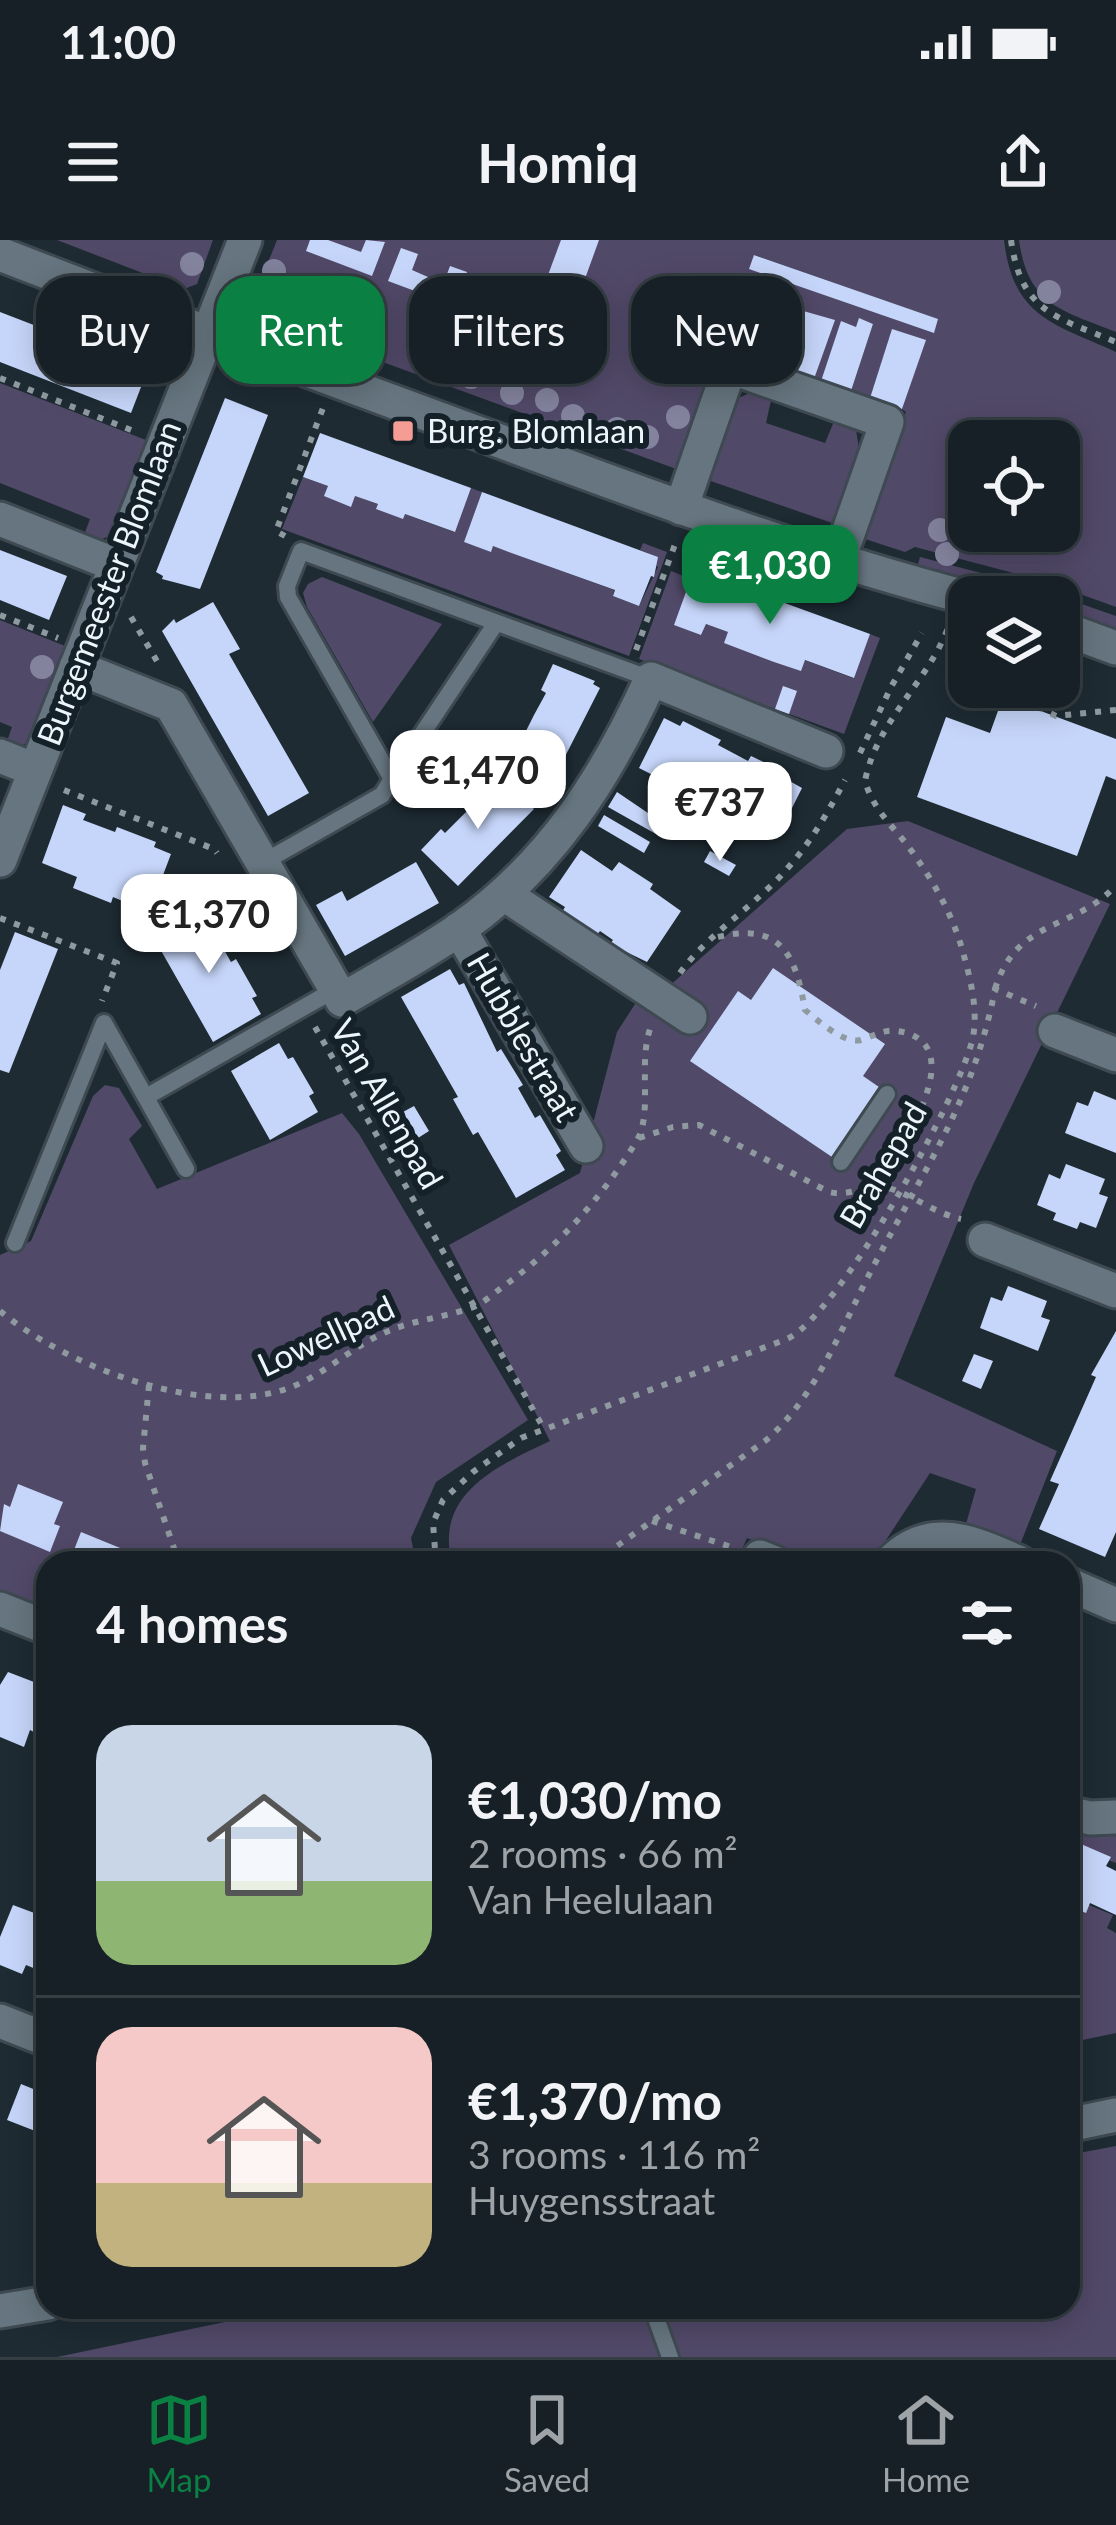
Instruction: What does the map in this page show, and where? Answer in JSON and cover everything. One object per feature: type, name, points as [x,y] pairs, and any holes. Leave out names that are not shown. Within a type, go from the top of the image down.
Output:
[{"type":"street","name":"Burgemeester Blomlaan","points":[[0,860],[244,240]]},
{"type":"street","points":[[0,254],[216,338]]},
{"type":"street","points":[[684,509],[730,367],[887,422],[838,562]]},
{"type":"street","points":[[342,384],[684,509],[838,562],[948,593]]},
{"type":"street","points":[[0,519],[116,565]]},
{"type":"street","points":[[1080,635],[1116,648]]},
{"type":"street","points":[[80,658],[171,705],[342,1000],[460,929],[504,894],[557,839],[623,740],[639,675],[826,752]]},
{"type":"street","points":[[0,756],[34,774]]},
{"type":"street","name":"Hubblestraat","points":[[504,894],[676,1008]]},
{"type":"street","name":"Hubblestraat","points":[[460,929],[586,1146]]},
{"type":"street","points":[[1055,1031],[1116,1055]]},
{"type":"street","points":[[985,1240],[1116,1291]]},
{"type":"street","points":[[907,1551],[922,1541],[954,1538],[988,1551]]},
{"type":"street","points":[[1080,1589],[1116,1605]]},
{"type":"street","points":[[0,1609],[36,1623]]},
{"type":"street","points":[[1080,1816],[1116,1817]]},
{"type":"street","points":[[0,2021],[36,2035]]},
{"type":"street","points":[[1080,2123],[1116,2114]]},
{"type":"street","points":[[0,2312],[36,2305]]},
{"type":"lane","points":[[392,778],[288,597],[287,586],[301,551],[639,675]]},
{"type":"lane","points":[[262,862],[382,795],[496,623]]},
{"type":"lane","points":[[146,1097],[336,989]]},
{"type":"lane","points":[[104,1023],[186,1169]]},
{"type":"lane","points":[[15,1243],[104,1023]]},
{"type":"lane","points":[[842,1162],[887,1094]]},
{"type":"lane","points":[[656,2319],[670,2357]]},
{"type":"path","points":[[1011,240],[1020,280],[1034,303],[1116,342]]},
{"type":"path","points":[[0,378],[164,443]]},
{"type":"path","points":[[301,551],[276,532],[333,384]]},
{"type":"path","points":[[639,675],[684,509]]},
{"type":"path","points":[[101,604],[130,615],[176,693],[171,705]]},
{"type":"path","points":[[0,615],[80,658]]},
{"type":"path","name":"Brahepad","points":[[435,1551],[433,1523],[443,1500],[521,1438],[787,1339],[809,1326],[884,1219],[941,1116],[973,1037],[973,996],[949,913],[929,875],[874,805],[865,781],[888,723],[948,632]]},
{"type":"path","points":[[475,1307],[549,1252],[639,1138],[644,1049],[676,1008],[695,954],[787,870],[816,835],[922,633]]},
{"type":"path","points":[[1040,708],[1056,716],[1116,710]]},
{"type":"path","points":[[34,774],[214,849],[224,866]]},
{"type":"path","points":[[610,1551],[765,1442],[801,1399],[960,1107],[984,1043],[994,989],[1005,964],[1027,940],[1102,898],[1116,885]]},
{"type":"path","points":[[0,918],[117,963],[102,1001],[104,1023]]},
{"type":"path","points":[[714,938],[761,936],[783,948],[799,973],[805,1010],[844,1038],[854,1042],[895,1031],[917,1038],[928,1050],[932,1082],[876,1185]]},
{"type":"path","points":[[994,989],[1019,996],[1050,1016],[1055,1031]]},
{"type":"path","name":"Van Allenpad","points":[[304,1007],[544,1428]]},
{"type":"path","name":"Lowellpad","points":[[0,1311],[64,1350],[149,1385],[212,1399],[268,1394],[305,1381],[382,1334],[422,1318],[475,1307]]},
{"type":"path","points":[[149,1385],[145,1463],[175,1551]]},
{"type":"path","points":[[652,1521],[741,1551]]},
{"type":"shaded area","points":[[57,240],[213,240],[197,284],[192,286],[192,276],[150,276]]},
{"type":"shaded area","points":[[277,240],[1004,240],[1017,286],[1040,315],[1116,352],[1116,607],[1080,594],[1080,576],[1025,576],[915,547],[905,552],[862,538],[925,341],[892,330],[870,398],[851,391],[873,324],[860,319],[856,327],[841,322],[821,381],[814,379],[834,320],[802,311],[802,286],[934,332],[937,319],[755,255],[750,268],[773,276],[631,276],[631,384],[709,384],[679,470],[443,384],[607,384],[607,276],[409,276],[409,372],[385,363],[385,276],[263,276]]},
{"type":"shaded area","points":[[1019,240],[1116,240],[1116,332],[1064,311],[1039,292],[1030,279]]},
{"type":"shaded area","points":[[0,383],[151,442],[109,536],[95,542],[83,538],[90,519],[0,483]]},
{"type":"shaded area","points":[[752,392],[772,396],[766,423],[825,443],[835,419],[856,430],[860,455],[835,524],[705,479],[736,399]]},
{"type":"shaded area","points":[[303,477],[454,532],[471,488],[482,492],[464,542],[491,551],[493,546],[614,590],[613,596],[639,606],[658,567],[657,557],[640,550],[643,543],[667,552],[629,656],[282,529]]},
{"type":"shaded area","points":[[920,557],[992,576],[948,576],[948,580],[916,572]]},
{"type":"shaded area","points":[[671,571],[691,579],[701,635],[706,624],[853,678],[870,634],[880,638],[844,734],[639,659]]},
{"type":"shaded area","points":[[322,577],[442,624],[373,722],[307,607],[303,593],[308,584]]},
{"type":"shaded area","points":[[1080,603],[1116,616],[1116,633],[1080,620]]},
{"type":"shaded area","points":[[0,620],[70,648],[33,739],[21,746],[5,747],[12,727],[0,722]]},
{"type":"shaded area","points":[[908,821],[1110,904],[974,1183],[894,1376],[1057,1451],[1018,1550],[964,1531],[976,1489],[930,1473],[879,1551],[779,1551],[747,1538],[741,1551],[450,1551],[452,1518],[474,1486],[550,1441],[449,1245],[580,1173],[617,1032],[635,1004],[667,988],[847,829]]},
{"type":"shaded area","points":[[105,1085],[119,1088],[142,1126],[129,1139],[157,1189],[342,1113],[359,1134],[528,1420],[436,1482],[411,1538],[414,1551],[36,1551],[36,1610],[0,1596],[0,1255],[31,1241],[93,1096]]},
{"type":"shaded area","points":[[1080,1819],[1116,1828],[1116,1863],[1108,1860],[1089,1905],[1113,1915],[1107,1928],[1116,1933],[1116,2033],[1080,2040]]},
{"type":"shaded area","points":[[1116,2146],[1116,2357],[57,2357],[239,2319],[1080,2319],[1080,2153]]},
{"type":"building","points":[[310,240],[328,240],[361,252],[366,240],[385,242],[372,276],[306,251]]},
{"type":"building","points":[[561,240],[599,240],[586,276],[548,275]]},
{"type":"building","points":[[401,248],[418,254],[412,270],[426,276],[409,276],[409,289],[388,281]]},
{"type":"building","points":[[754,255],[938,319],[934,333],[802,287],[802,276],[769,276],[749,269]]},
{"type":"building","points":[[450,266],[467,272],[466,276],[446,276]]},
{"type":"building","points":[[802,311],[835,320],[814,379],[802,375]]},
{"type":"building","points":[[0,312],[36,326],[36,376],[0,362]]},
{"type":"building","points":[[859,318],[873,324],[851,391],[821,381],[841,321],[856,327]]},
{"type":"building","points":[[892,329],[926,340],[902,409],[870,398]]},
{"type":"building","points":[[57,384],[142,384],[131,413]]},
{"type":"building","points":[[225,398],[268,415],[200,589],[162,579],[156,572]]},
{"type":"building","points":[[320,433],[471,488],[455,532],[405,514],[403,519],[355,496],[351,507],[324,496],[328,486],[303,477]]},
{"type":"building","points":[[482,492],[658,557],[639,606],[613,596],[615,590],[493,546],[491,552],[464,542]]},
{"type":"building","points":[[0,550],[67,576],[49,620],[0,600]]},
{"type":"building","points":[[694,570],[870,634],[854,678],[805,660],[801,671],[774,662],[724,643],[728,632],[706,624],[701,635],[674,625]]},
{"type":"building","points":[[213,602],[240,649],[229,654],[309,793],[268,816],[162,631],[174,619],[176,623]]},
{"type":"building","points":[[553,664],[595,681],[600,688],[551,784],[504,761],[546,693],[541,690]]},
{"type":"building","points":[[783,686],[797,691],[789,714],[775,709]]},
{"type":"building","points":[[999,708],[1033,708],[1116,739],[1116,780],[1106,776],[1077,856],[917,797],[946,717],[990,733]]},
{"type":"building","points":[[664,718],[680,726],[683,721],[721,740],[718,745],[748,761],[751,756],[789,774],[786,779],[802,788],[777,838],[639,768]]},
{"type":"building","points":[[501,777],[534,809],[458,886],[421,850],[441,829],[445,833]]},
{"type":"building","points":[[617,792],[670,828],[663,838],[608,807]]},
{"type":"building","points":[[63,805],[86,814],[83,820],[156,842],[154,847],[171,854],[149,912],[73,888],[77,877],[42,863]]},
{"type":"building","points":[[604,815],[650,842],[644,853],[598,826]]},
{"type":"building","points":[[581,850],[612,871],[619,862],[653,884],[650,889],[681,911],[647,962],[610,944],[613,940],[562,912],[565,907],[549,897]]},
{"type":"building","points":[[710,851],[736,865],[729,876],[704,862]]},
{"type":"building","points":[[416,862],[439,903],[345,956],[316,905],[342,891],[347,901]]},
{"type":"building","points":[[204,912],[228,945],[223,948],[231,962],[236,959],[257,996],[252,998],[261,1014],[213,1042],[155,940]]},
{"type":"building","points":[[15,932],[58,949],[9,1073],[0,1070],[0,970]]},
{"type":"building","points":[[773,968],[885,1044],[863,1076],[879,1087],[832,1157],[690,1061],[738,991],[751,1000]]},
{"type":"building","points":[[450,969],[459,985],[464,983],[497,1052],[501,1049],[523,1085],[518,1088],[535,1118],[540,1115],[561,1151],[556,1155],[565,1170],[516,1198],[478,1132],[473,1135],[453,1099],[458,1097],[401,997]]},
{"type":"building","points":[[279,1043],[314,1093],[309,1096],[318,1112],[270,1140],[231,1071]]},
{"type":"building","points":[[1094,1091],[1116,1100],[1116,1153],[1065,1133],[1077,1102],[1088,1106]]},
{"type":"building","points":[[414,1106],[429,1131],[418,1138],[403,1112]]},
{"type":"building","points":[[1066,1164],[1105,1179],[1099,1194],[1108,1197],[1096,1228],[1080,1222],[1077,1229],[1053,1220],[1056,1213],[1037,1205],[1049,1174],[1060,1179]]},
{"type":"building","points":[[1008,1286],[1047,1301],[1041,1317],[1050,1320],[1038,1351],[980,1328],[991,1297],[1002,1301]]},
{"type":"building","points":[[1116,1331],[1116,1532],[1105,1557],[1039,1529],[1059,1484],[1050,1481],[1096,1377],[1091,1375]]},
{"type":"building","points":[[974,1354],[993,1361],[981,1389],[962,1381]]},
{"type":"building","points":[[18,1484],[63,1502],[50,1551],[0,1531],[4,1504],[10,1507]]},
{"type":"building","points":[[81,1532],[125,1550],[124,1551],[74,1551]]},
{"type":"building","points":[[8,1672],[36,1683],[36,1733],[30,1730],[24,1747],[0,1737],[0,1685]]},
{"type":"building","points":[[1080,1844],[1111,1857],[1106,1866],[1116,1871],[1116,1915],[1090,1903],[1086,1913],[1080,1911]]},
{"type":"building","points":[[13,1905],[36,1914],[36,1969],[26,1965],[22,1974],[0,1965],[0,1937]]},
{"type":"building","points":[[21,2084],[36,2090],[36,2131],[7,2120]]},
{"type":"place","name":"Burg. Blomlaan","points":[[403,431]]}]
